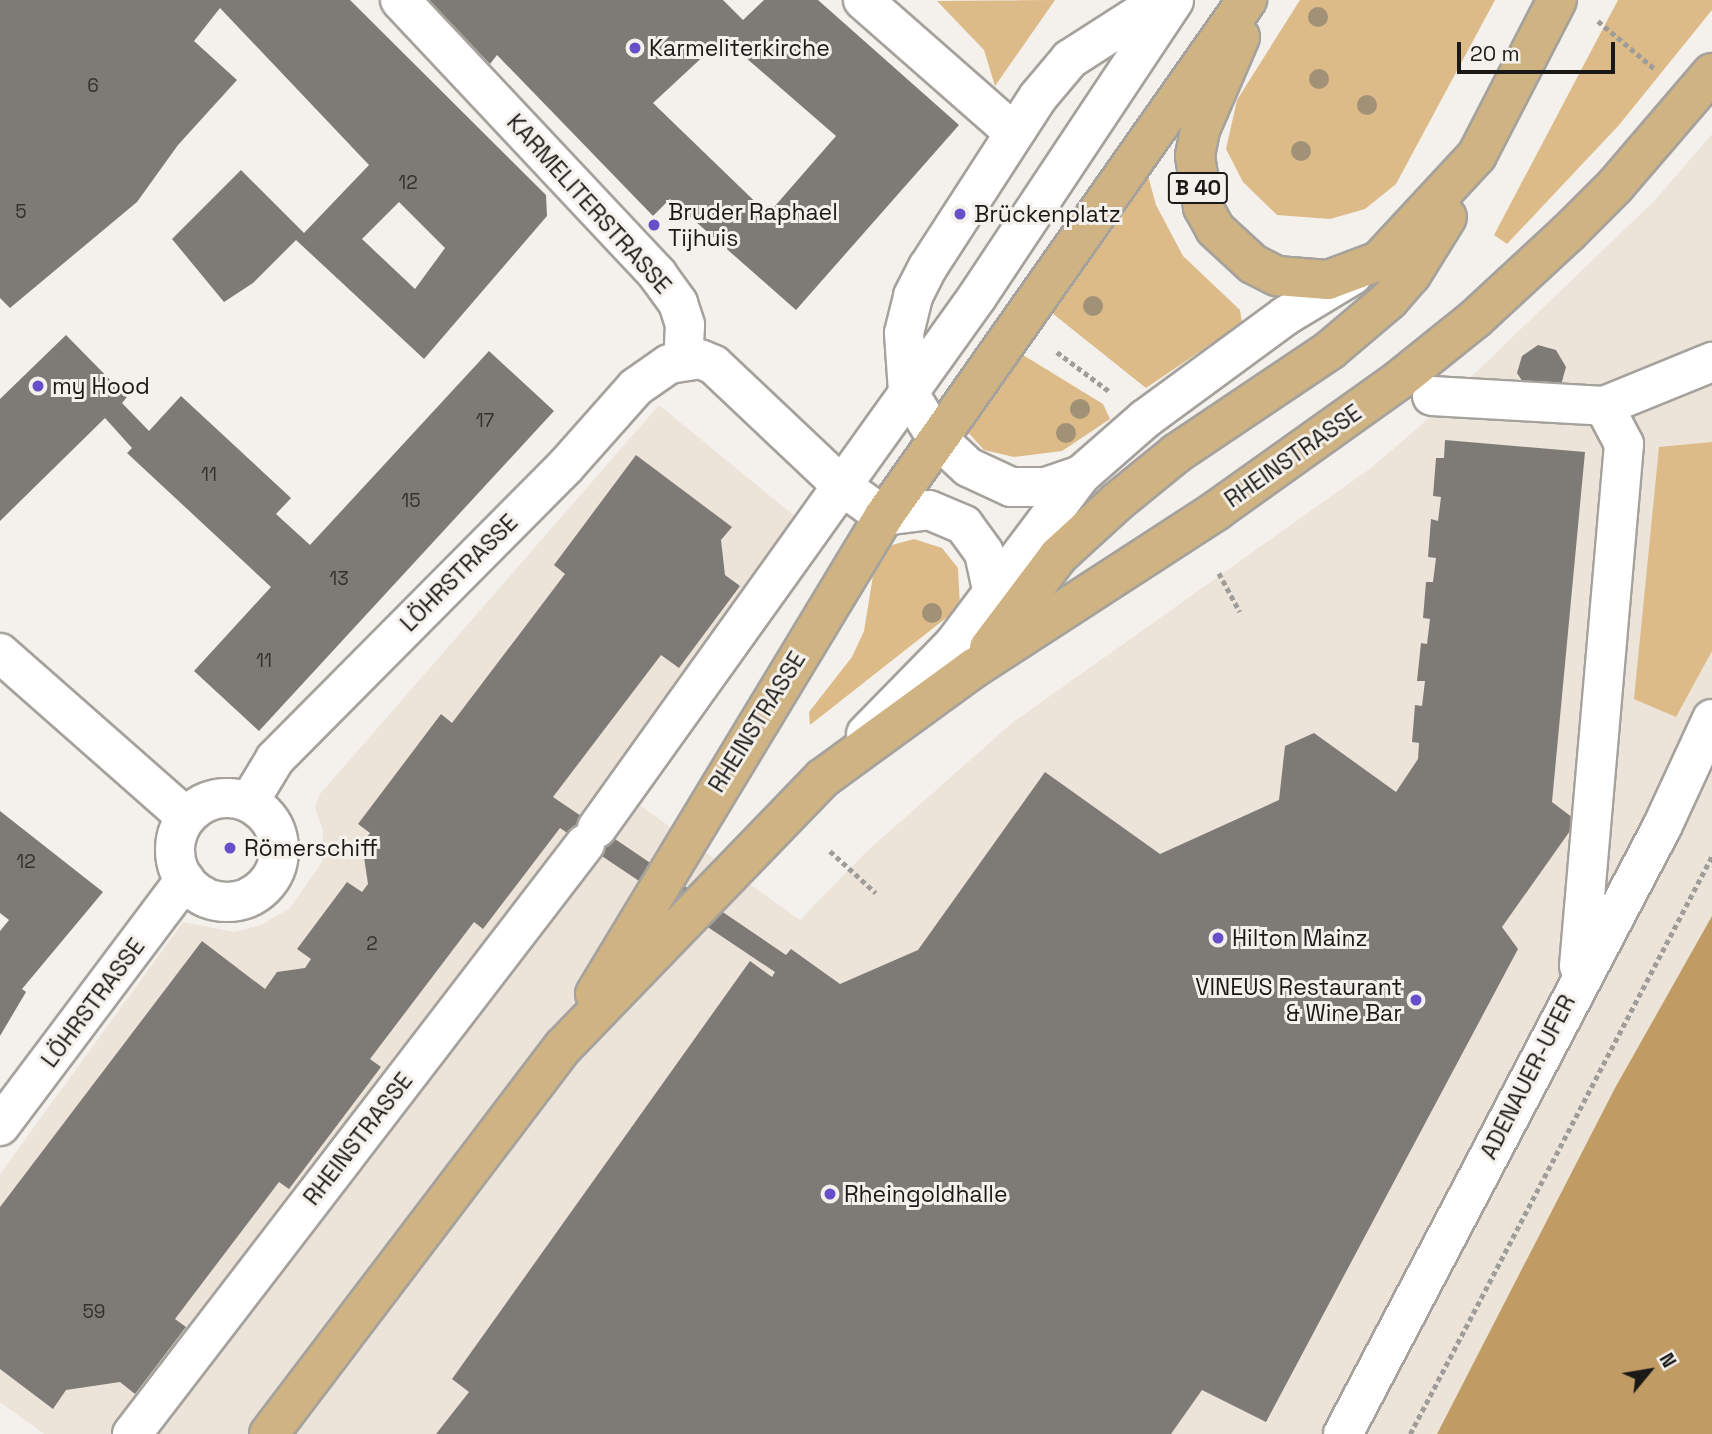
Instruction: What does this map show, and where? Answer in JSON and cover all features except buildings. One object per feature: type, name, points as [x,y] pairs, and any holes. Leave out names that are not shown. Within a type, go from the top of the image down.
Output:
[{"type":"main road","name":"RHEINSTRASSE","points":[[563,1047],[707,803],[884,516],[936,437],[1247,0]]},
{"type":"main road","name":"RHEINSTRASSE","points":[[1257,0],[1200,130],[1195,156],[1203,207],[1233,249],[1276,275],[1315,281],[1353,275],[1380,261],[1402,242],[1477,155],[1573,7]]},
{"type":"main road","name":"RHEINSTRASSE","points":[[268,1434],[563,1047],[823,778],[974,668],[1217,510],[1399,380],[1475,319],[1615,186],[1712,73]]},
{"type":"main road","points":[[974,668],[1058,556],[1118,501],[1177,453],[1330,350],[1389,300],[1430,246],[1477,155]]},
{"type":"street","name":"KARMELITERSTRASSE","points":[[400,0],[657,274],[678,303],[685,325],[683,361]]},
{"type":"street","points":[[863,0],[1012,131]]},
{"type":"street","name":"RHEINSTRASSE","points":[[1081,475],[1046,487],[1011,487],[968,467],[936,437],[908,392],[904,333],[913,296],[1012,131],[1070,59],[1162,0]]},
{"type":"street","name":"RHEINSTRASSE","points":[[132,1434],[591,836],[843,487],[1055,184],[1174,0]]},
{"type":"street","name":"RHEINSTRASSE","points":[[823,778],[954,644],[1081,475],[1145,419],[1274,324],[1353,275]]},
{"type":"street","points":[[683,361],[700,359],[727,375],[843,487],[884,516],[929,510],[964,526],[984,553],[993,594]]},
{"type":"street","name":"LÖHRSTRASSE","points":[[249,802],[275,759],[565,467],[636,387],[669,364],[683,361]]},
{"type":"street","points":[[1432,396],[1604,406],[1712,361]]},
{"type":"street","points":[[1577,982],[1624,444],[1604,406]]},
{"type":"street","points":[[0,653],[186,817]]},
{"type":"street","name":"ADENAUER-UFER","points":[[1343,1434],[1577,982],[1662,827],[1712,719]]},
{"type":"street","points":[[215,799],[249,802],[273,825],[279,842],[279,859],[267,882],[247,898],[230,902],[198,892],[186,880],[176,849],[186,817],[215,799]]},
{"type":"street","name":"LÖHRSTRASSE","points":[[0,1126],[186,880]]},
{"type":"path","points":[[1573,7],[1659,72]]},
{"type":"path","points":[[1051,347],[1112,393]]},
{"type":"path","points":[[1219,573],[1240,612]]},
{"type":"path","points":[[830,851],[876,893]]},
{"type":"path","points":[[1410,1434],[1712,856]]},
{"type":"shaded area","points":[[1055,0],[995,86],[984,50],[937,1]]},
{"type":"shaded area","points":[[1300,0],[1495,0],[1396,184],[1365,209],[1330,219],[1277,215],[1243,182],[1226,149],[1237,100]]},
{"type":"shaded area","points":[[1618,0],[1712,0],[1712,10],[1619,125],[1507,244],[1494,235]]},
{"type":"shaded area","points":[[1712,134],[1712,916],[1615,1088],[1437,1434],[44,1434],[0,1402],[0,1174],[183,922],[234,932],[261,925],[290,908],[322,862],[323,831],[315,807],[320,794],[659,405],[809,528],[619,790],[800,920],[865,853],[1012,723],[1371,468],[1419,427],[1655,200]]},
{"type":"shaded area","points":[[1147,172],[1156,205],[1183,256],[1240,310],[1242,323],[1146,388],[1052,313]]},
{"type":"shaded area","points":[[1023,355],[1103,404],[1110,419],[1062,451],[1014,457],[984,450],[965,429]]},
{"type":"shaded area","points":[[1712,442],[1712,651],[1676,717],[1634,699],[1659,447]]},
{"type":"shaded area","points":[[914,539],[942,548],[958,568],[960,607],[810,725],[809,712],[852,657],[864,631],[875,563],[892,545]]},
{"type":"shaded area","points":[[1712,916],[1712,1434],[1437,1434],[1615,1088]]},
{"type":"place","name":"Karmeliterkirche","points":[[635,48]]},
{"type":"place","name":"Brückenplatz","points":[[960,214]]},
{"type":"place","name":"Bruder Raphael Tijhuis","points":[[654,225]]},
{"type":"place","name":"my Hood","points":[[38,386]]},
{"type":"place","name":"Römerschiff","points":[[230,848]]},
{"type":"place","name":"Hilton Mainz","points":[[1218,938]]},
{"type":"place","name":"VINEUS Restaurant & Wine Bar","points":[[1416,1000]]},
{"type":"place","name":"Rheingoldhalle","points":[[830,1194]]}]
